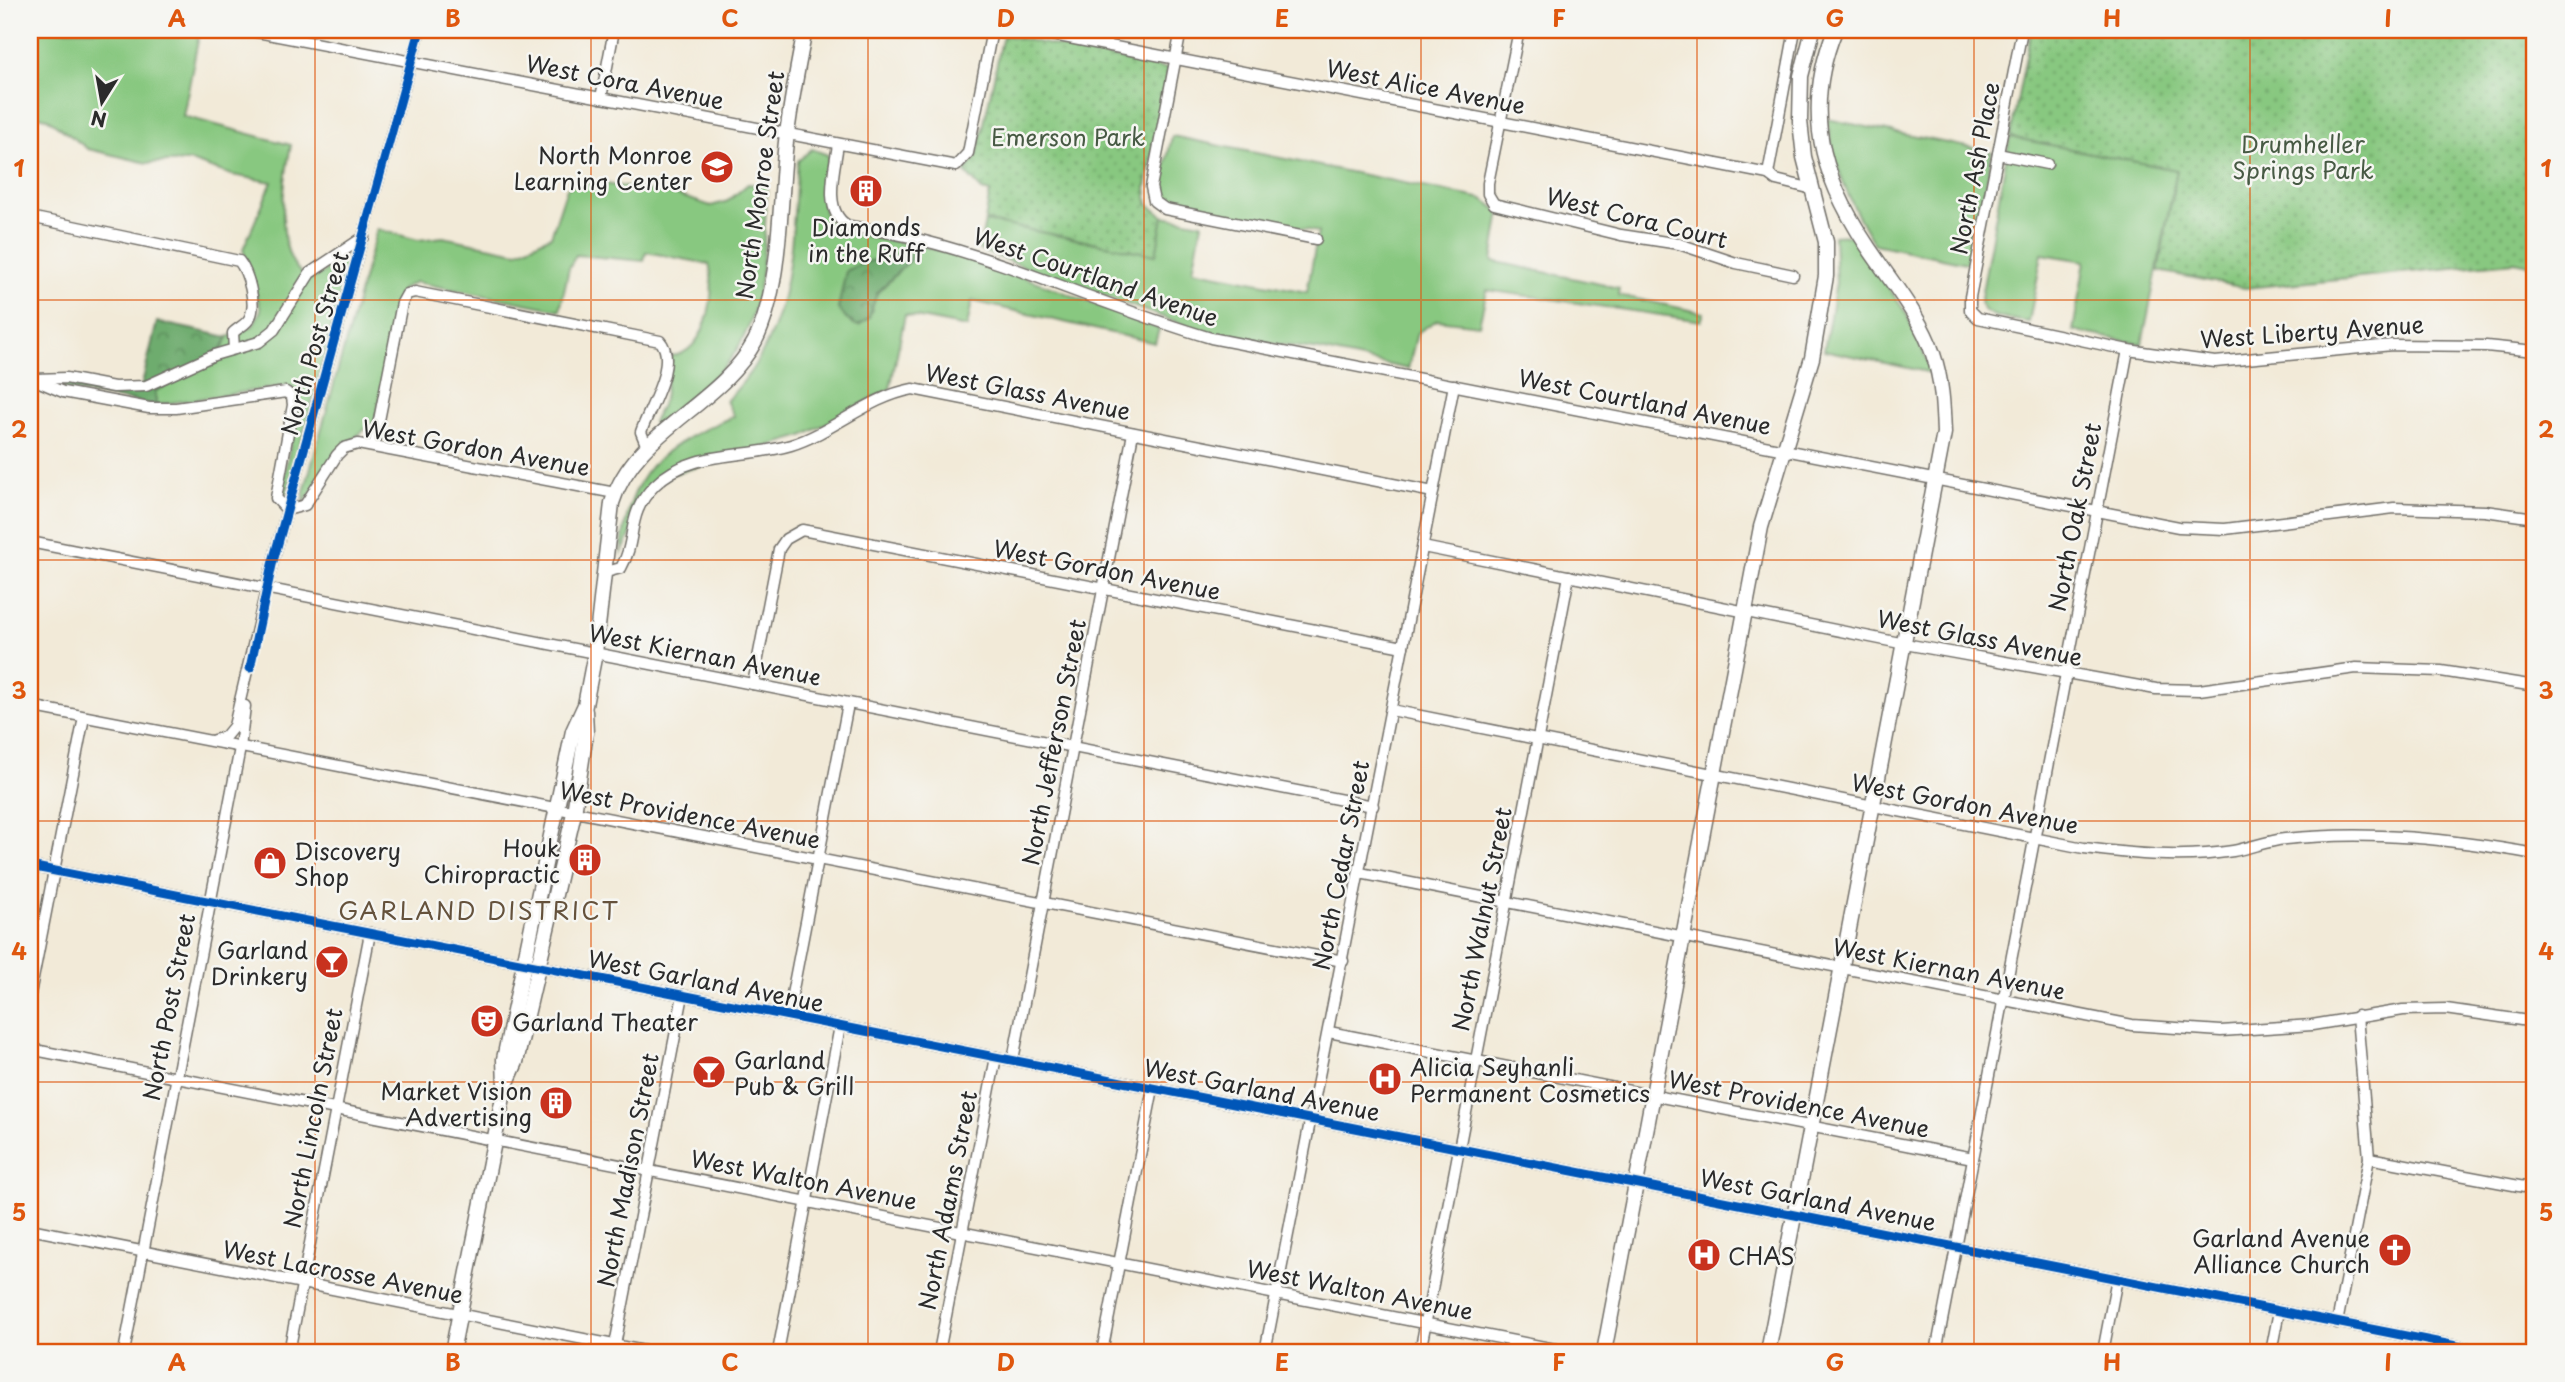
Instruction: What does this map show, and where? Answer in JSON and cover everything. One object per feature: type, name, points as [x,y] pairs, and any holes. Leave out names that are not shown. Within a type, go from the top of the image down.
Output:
[{"type":"main road","name":"North Monroe Street","points":[[452,1352],[505,1087],[516,1062],[540,967],[574,813],[586,733],[585,705],[606,572],[608,520],[615,494],[629,466],[647,447],[725,383],[756,338],[769,296],[787,134],[805,30]]},
{"type":"main road","points":[[1604,1352],[1761,527],[1782,449],[1812,358],[1826,276],[1826,242],[1804,157],[1799,102],[1801,76],[1813,30]]},
{"type":"main road","points":[[1768,1352],[1875,806],[1944,433],[1942,392],[1933,353],[1910,308],[1848,218],[1832,185],[1822,153],[1819,96],[1825,58],[1835,30]]},
{"type":"main road","name":"North Monroe Street","points":[[505,1087],[504,1059],[523,964],[573,731],[585,705]]},
{"type":"street","name":"West Cora Avenue","points":[[246,30],[956,166],[968,153],[992,30]]},
{"type":"street","name":"North Post Street","points":[[208,741],[225,737],[234,726],[287,510],[420,30]]},
{"type":"street","points":[[601,98],[614,30]]},
{"type":"street","name":"West Alice Avenue","points":[[1028,30],[1768,174],[1776,180],[1813,189]]},
{"type":"street","points":[[1181,30],[1152,187],[1154,201],[1165,209],[1316,239]]},
{"type":"street","points":[[1502,123],[1519,30]]},
{"type":"street","points":[[1768,174],[1795,30]]},
{"type":"street","name":"North Ash Place","points":[[1972,313],[1970,297],[2022,30]]},
{"type":"street","name":"West Cora Court","points":[[1502,123],[1488,183],[1488,194],[1494,204],[1621,235],[1679,244],[1736,262],[1793,275]]},
{"type":"street","name":"West Courtland Avenue","points":[[838,144],[832,207],[847,225],[921,240],[1008,267],[1159,324],[1211,338],[2095,513],[2179,527],[2225,528],[2394,508],[2485,511],[2535,518]]},
{"type":"street","points":[[1998,154],[2047,164]]},
{"type":"street","points":[[30,217],[236,259],[244,267],[253,310],[247,322],[233,333],[234,349]]},
{"type":"street","points":[[31,379],[66,378],[114,387],[137,387],[164,380],[214,355],[270,335],[310,273],[363,237]]},
{"type":"street","points":[[374,446],[405,296],[418,292],[652,338],[663,344],[661,385],[641,432],[647,447]]},
{"type":"street","name":"West Liberty Avenue","points":[[1972,313],[1986,321],[2128,350],[2215,362],[2392,345],[2486,346],[2535,351]]},
{"type":"street","name":"North Oak Street","points":[[1936,1352],[2128,350]]},
{"type":"street","points":[[31,379],[63,392],[149,408],[176,408],[286,392],[292,397],[293,405],[276,498],[287,510]]},
{"type":"street","name":"North Cedar Street","points":[[1265,1352],[1454,385]]},
{"type":"street","name":"West Glass Avenue","points":[[606,572],[617,571],[622,566],[638,507],[673,470],[698,461],[793,444],[895,393],[913,390],[1433,492]]},
{"type":"street","name":"North Jefferson Street","points":[[1013,1060],[1133,433]]},
{"type":"street","name":"West Gordon Avenue","points":[[287,510],[305,505],[333,460],[344,448],[358,444],[615,494]]},
{"type":"street","name":"West Gordon Avenue","points":[[752,684],[779,549],[786,539],[802,530],[1403,647]]},
{"type":"street","name":"West Kiernan Avenue","points":[[30,542],[1373,806]]},
{"type":"street","name":"West Glass Avenue","points":[[1423,547],[1905,644],[2156,689],[2199,690],[2315,672],[2395,669],[2468,674],[2535,686]]},
{"type":"street","name":"North Walnut Street","points":[[1420,1352],[1569,576]]},
{"type":"street","name":"North Post Street","points":[[124,1352],[141,1252],[240,748],[250,668]]},
{"type":"street","points":[[788,1016],[848,704]]},
{"type":"street","name":"West Providence Avenue","points":[[30,706],[1343,961]]},
{"type":"street","name":"West Gordon Avenue","points":[[1391,710],[2034,837],[2138,855],[2187,856],[2233,851],[2283,839],[2396,835],[2439,838],[2535,854]]},
{"type":"street","points":[[30,994],[84,717]]},
{"type":"street","name":"West Garland Avenue","points":[[30,866],[2117,1278],[2337,1323],[2439,1348],[2487,1352]]},
{"type":"street","name":"West Kiernan Avenue","points":[[1360,873],[2132,1025],[2176,1030],[2271,1028],[2403,1010],[2446,1009],[2535,1021]]},
{"type":"street","name":"North Lincoln Street","points":[[289,1352],[370,933]]},
{"type":"street","name":"North Madison Street","points":[[614,1349],[682,995]]},
{"type":"street","points":[[2337,1323],[2369,1158],[2357,1016]]},
{"type":"street","points":[[778,1352],[840,1026]]},
{"type":"street","name":"West Providence Avenue","points":[[1329,1032],[1973,1158]]},
{"type":"street","name":"West Walton Avenue","points":[[30,1049],[1570,1352]]},
{"type":"street","name":"North Adams Street","points":[[939,1352],[996,1057]]},
{"type":"street","points":[[1102,1352],[1153,1088]]},
{"type":"street","points":[[2369,1158],[2535,1189]]},
{"type":"street","name":"West Lacrosse Avenue","points":[[30,1229],[460,1315],[614,1349],[649,1352]]},
{"type":"street","points":[[2103,1352],[2117,1278]]},
{"type":"street","points":[[2271,1352],[2279,1311]]},
{"type":"green space","points":[[30,30],[200,30],[183,116],[291,145],[283,198],[285,239],[290,257],[299,270],[312,279],[344,259],[349,260],[349,268],[286,497],[282,499],[280,496],[299,403],[297,392],[286,386],[156,405],[155,391],[217,359],[228,337],[253,326],[261,310],[243,249],[272,182],[232,175],[190,161],[147,163],[88,149],[47,118],[30,114]]},
{"type":"green space","name":"Drumheller Springs Park","points":[[2031,30],[2535,30],[2535,266],[2514,262],[2245,288],[2158,271],[2177,170],[2010,137]]},
{"type":"green space","name":"Emerson Park","points":[[1003,35],[1168,69],[1146,187],[1148,204],[1163,216],[1156,255],[985,221],[990,192],[982,190],[965,172],[977,156]]},
{"type":"green space","points":[[1827,119],[1992,152],[1971,264],[1874,244],[1844,184]]},
{"type":"green space","points":[[1172,136],[1483,199],[1500,212],[1492,261],[1619,288],[1618,295],[1704,313],[1701,321],[1487,290],[1479,325],[1437,320],[1417,333],[1408,369],[1320,350],[1209,334],[979,250],[985,221],[1155,254],[1163,216],[1202,223],[1193,270],[1307,292],[1318,232],[1163,201],[1159,195]]},
{"type":"green space","points":[[2010,137],[2177,170],[2142,344],[2073,331],[2085,261],[2042,254],[2029,322],[2001,318],[1983,309],[1980,303]]},
{"type":"green space","points":[[812,149],[828,155],[823,204],[827,219],[833,225],[855,234],[948,253],[1040,283],[1159,329],[1155,343],[972,301],[967,327],[905,315],[890,389],[803,436],[656,479],[621,555],[631,502],[640,482],[652,466],[685,440],[734,416],[726,401],[748,375],[765,348],[777,319],[790,258],[798,161]]},
{"type":"green space","points":[[599,183],[677,195],[711,206],[728,201],[748,184],[767,186],[763,258],[755,306],[737,350],[722,369],[656,425],[653,422],[664,399],[670,356],[683,353],[693,345],[706,320],[711,290],[709,264],[646,252],[644,261],[576,255],[569,268],[560,310],[415,282],[404,288],[398,296],[376,420],[338,452],[304,503],[304,492],[377,229],[418,240],[443,237],[517,252],[551,236],[567,188],[576,184]]},
{"type":"green space","points":[[1852,235],[1906,313],[1932,373],[1824,350],[1836,283],[1834,236]]},
{"type":"green space","points":[[908,252],[911,259],[877,293],[869,318],[859,326],[852,324],[838,309],[846,271],[862,263]]},
{"type":"green space","points":[[157,322],[228,337],[217,359],[155,391],[156,405],[64,389],[61,386],[65,383],[140,392]]},
{"type":"cycle path","points":[[250,668],[272,565],[420,30]]},
{"type":"cycle path","points":[[30,866],[2487,1352]]},
{"type":"place","name":"North Monroe Learning Center","points":[[717,167]]},
{"type":"place","name":"Diamonds in the Ruff","points":[[866,191]]},
{"type":"place","name":"Houk Chiropractic","points":[[585,860]]},
{"type":"place","name":"Discovery Shop","points":[[270,863]]},
{"type":"place","name":"Garland Drinkery","points":[[332,962]]},
{"type":"place","name":"Garland Theater","points":[[487,1021]]},
{"type":"place","name":"Garland Pub & Grill","points":[[709,1072]]},
{"type":"place","name":"Alicia Seyhanli Permanent Cosmetics","points":[[1385,1079]]},
{"type":"place","name":"Market Vision Advertising","points":[[556,1103]]},
{"type":"place","name":"Garland Avenue Alliance Church","points":[[2395,1250]]},
{"type":"place","name":"CHAS","points":[[1704,1255]]},
{"type":"district","name":"GARLAND DISTRICT","points":[[479,910]]}]
